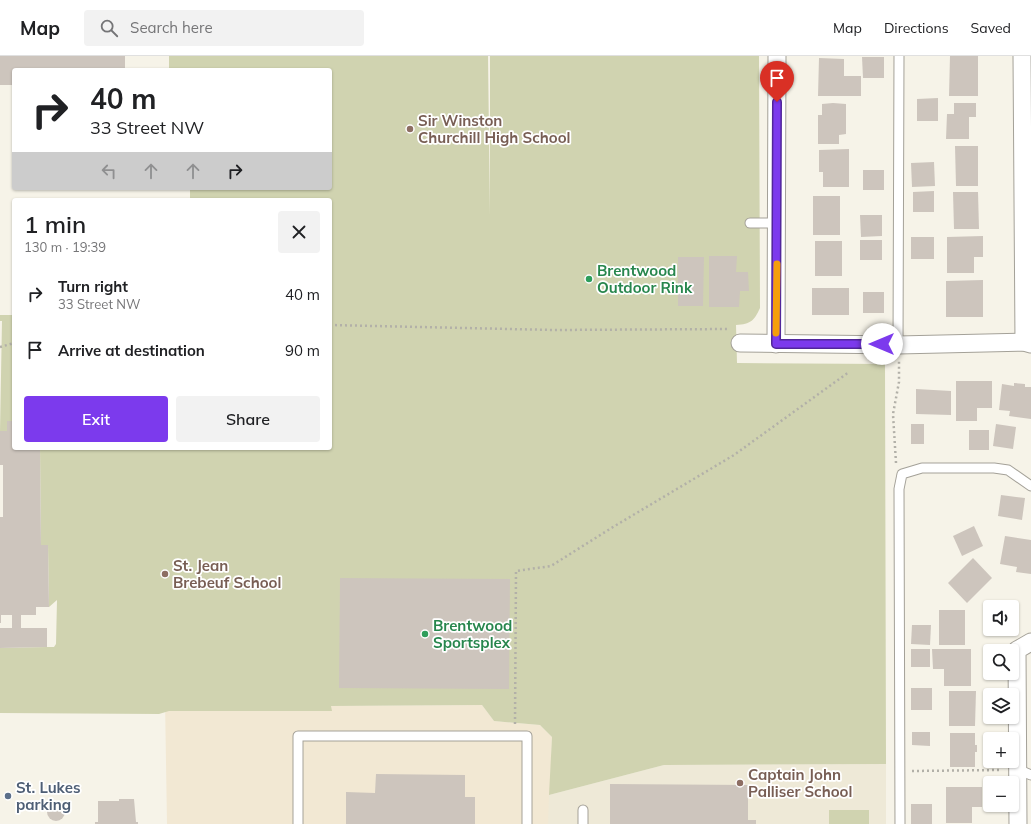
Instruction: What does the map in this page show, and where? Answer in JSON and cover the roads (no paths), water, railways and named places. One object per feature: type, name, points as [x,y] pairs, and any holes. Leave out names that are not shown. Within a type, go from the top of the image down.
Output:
[{"type":"street","points":[[776,344],[777,56]]},
{"type":"street","points":[[740,343],[898,345],[1027,343],[1022,56]]},
{"type":"street","points":[[1018,824],[1024,772],[1017,650],[1031,642]]},
{"type":"lane","points":[[898,345],[899,56]]},
{"type":"lane","points":[[750,223],[777,223]]},
{"type":"lane","points":[[900,824],[899,489],[902,474],[922,468],[994,468],[1008,470],[1031,486]]},
{"type":"lane","points":[[298,824],[298,736],[527,736],[527,824]]},
{"type":"lane","points":[[583,810],[583,824]]},
{"type":"place","name":"Sir Winston Churchill High School","points":[[410,129]]},
{"type":"place","name":"Brentwood Outdoor Rink","points":[[589,279]]},
{"type":"place","name":"St. Jean Brebeuf School","points":[[165,574]]},
{"type":"place","name":"Brentwood Sportsplex","points":[[425,634]]},
{"type":"place","name":"Captain John Palliser School","points":[[740,783]]},
{"type":"place","name":"St. Lukes parking","points":[[8,796]]}]
